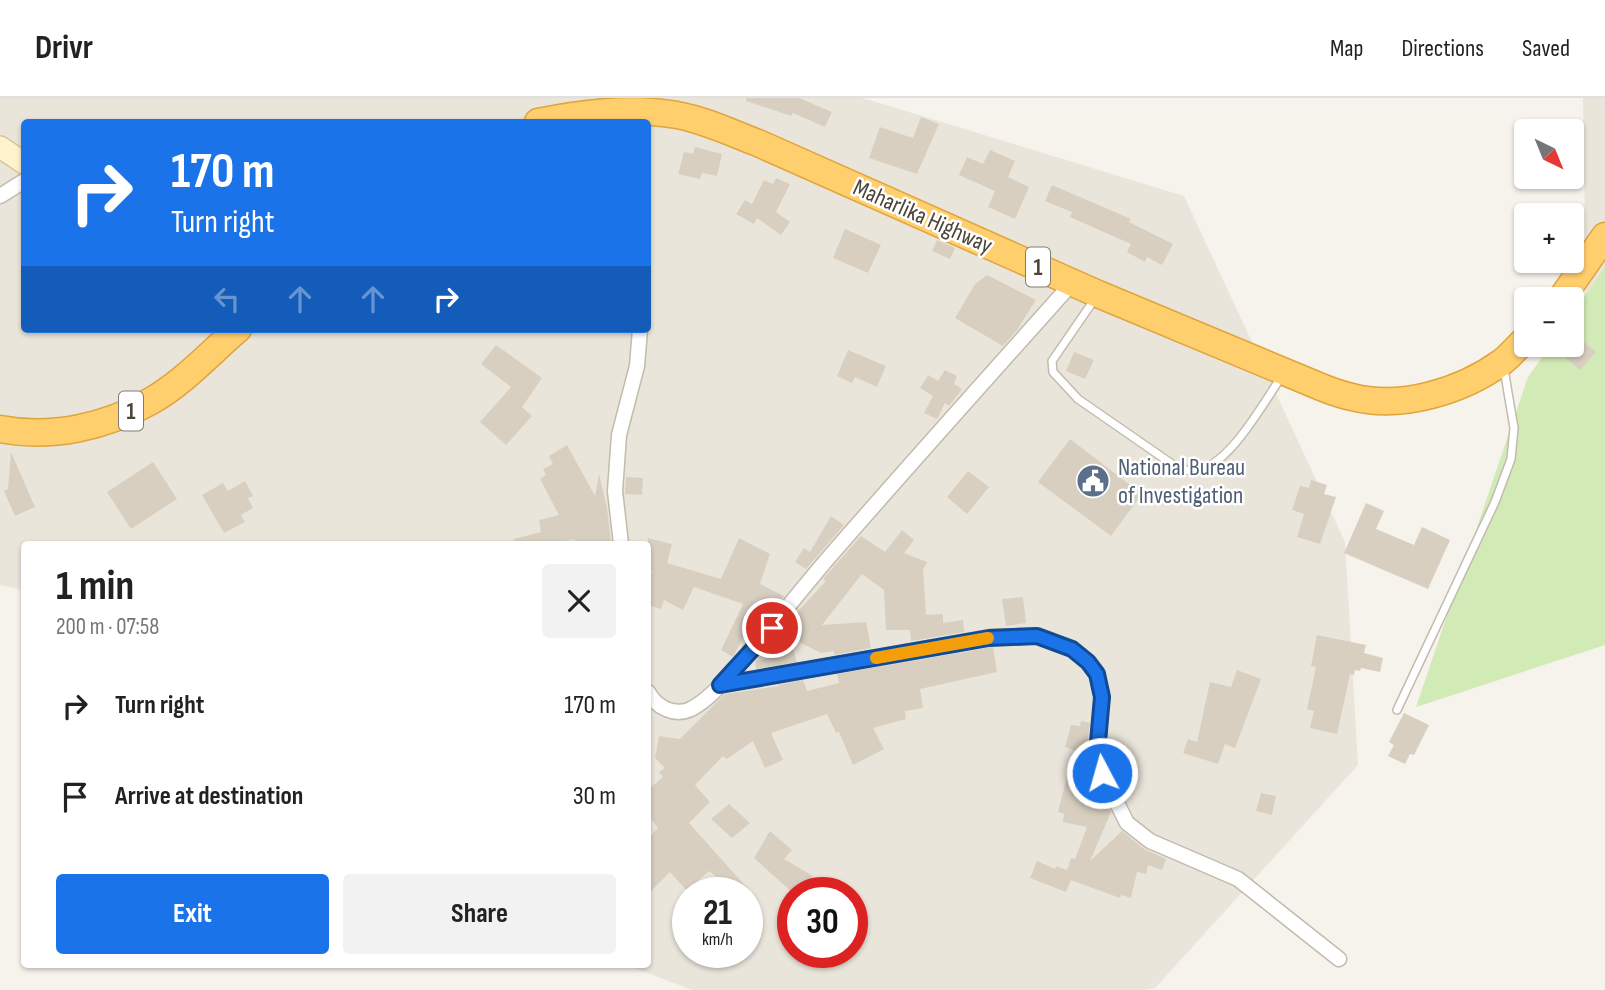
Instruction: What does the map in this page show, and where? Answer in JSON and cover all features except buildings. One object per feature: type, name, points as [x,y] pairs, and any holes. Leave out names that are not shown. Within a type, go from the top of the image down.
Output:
[{"type":"highway","name":"Maharlika Highway","points":[[553,119],[610,112],[678,115],[690,119],[758,143],[1098,294],[1284,372],[1354,398],[1389,401],[1426,396],[1466,382],[1503,361],[1514,350]]},
{"type":"highway","points":[[1569,287],[1605,236]]},
{"type":"highway","name":"1","points":[[0,429],[44,434],[82,428],[120,416],[152,401],[233,333]]},
{"type":"street","points":[[0,147],[21,161]]},
{"type":"street","points":[[0,196],[21,183]]},
{"type":"street","points":[[651,698],[662,709],[678,712],[690,709],[720,685],[772,628],[828,558],[1073,282]]},
{"type":"street","points":[[621,541],[615,491],[619,435],[637,366],[640,333]]},
{"type":"street","points":[[720,685],[989,638],[1037,636],[1072,649],[1088,662],[1097,674],[1102,697],[1097,753],[1110,791],[1127,823],[1150,841],[1238,879],[1339,959]]},
{"type":"lane","points":[[1098,294],[1052,361],[1053,372],[1078,399],[1172,464],[1188,472],[1200,471],[1217,463],[1230,450],[1284,372]]},
{"type":"lane","points":[[1398,710],[1495,502],[1511,459],[1514,428],[1503,361]]},
{"type":"shaded area","points":[[0,98],[863,98],[1184,196],[1345,542],[1358,765],[1155,988],[692,990],[634,968],[651,968],[651,541],[21,541],[21,589],[0,585]]},
{"type":"shaded area","points":[[1583,98],[1605,98],[1605,330],[1586,305]]},
{"type":"green space","points":[[1605,267],[1605,645],[1416,707],[1528,377],[1542,357],[1584,357],[1584,298]]},
{"type":"slow traffic","points":[[876,658],[988,638]]},
{"type":"place","name":"National Bureau of Investigation","points":[[1093,481]]},
{"type":"route","points":[[772,628],[720,685],[989,638],[1037,636],[1072,649],[1088,662],[1097,674],[1102,697],[1097,753],[1102,773]]}]
